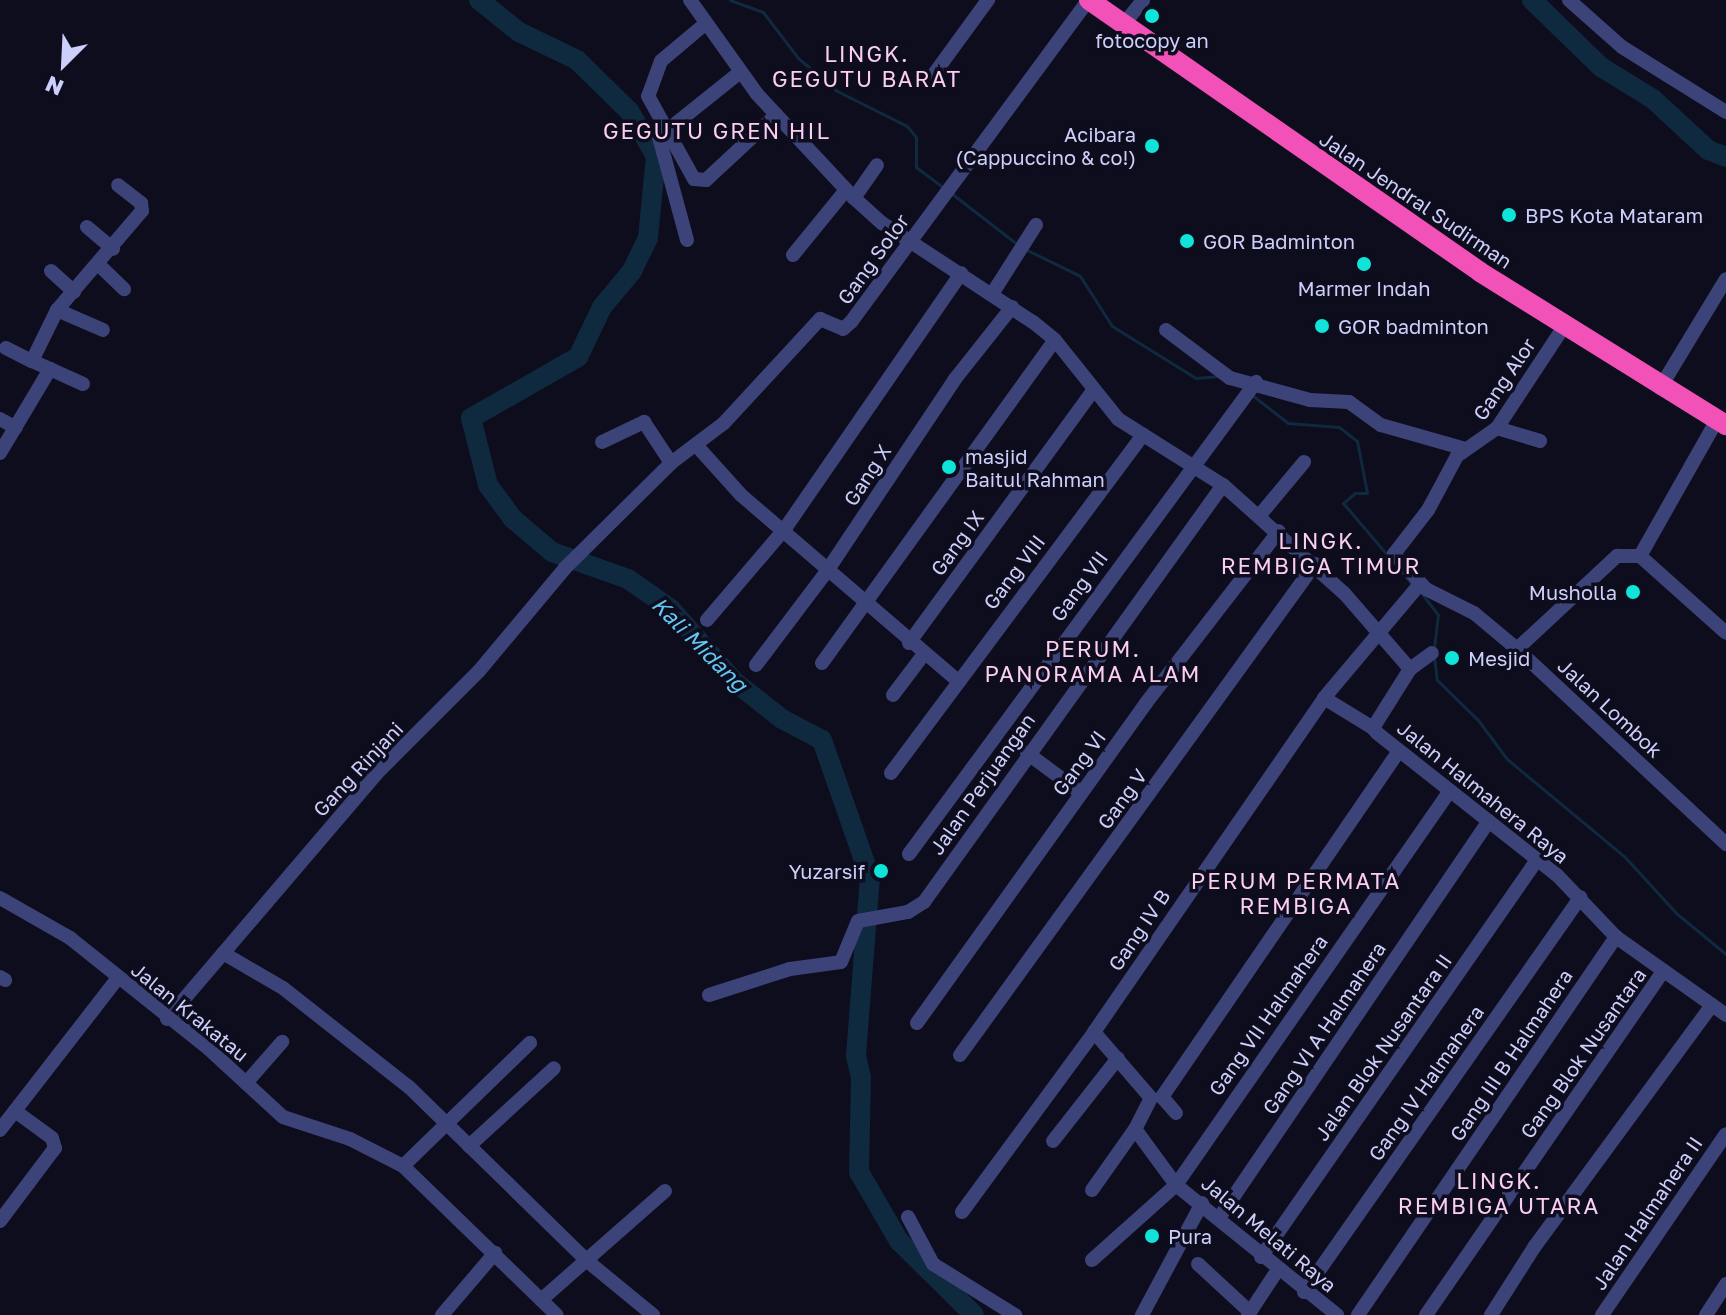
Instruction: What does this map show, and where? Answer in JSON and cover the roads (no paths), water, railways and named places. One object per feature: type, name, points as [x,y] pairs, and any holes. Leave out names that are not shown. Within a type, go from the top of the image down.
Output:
[{"type":"highway","name":"Jalan Jendral Sudirman","points":[[1089,0],[1563,328],[1660,388],[1723,422]]},
{"type":"street","points":[[690,0],[740,72],[850,194],[911,243],[1012,307],[1055,340],[1109,412],[1223,485],[1279,531],[1315,564],[1410,669],[1432,653]]},
{"type":"street","points":[[934,74],[988,0]]},
{"type":"street","name":"Gang Solor","points":[[583,551],[671,463],[761,387],[820,319],[843,329],[848,325],[1089,0]]},
{"type":"street","points":[[1123,25],[1143,0]]},
{"type":"street","points":[[1569,0],[1622,47],[1726,112]]},
{"type":"street","points":[[705,24],[661,61],[652,77],[648,106],[667,131],[694,179],[702,182],[776,115]]},
{"type":"street","points":[[687,240],[658,145],[667,131],[740,72]]},
{"type":"street","points":[[793,255],[877,165]]},
{"type":"street","points":[[32,361],[57,310],[113,249],[143,207],[118,185]]},
{"type":"street","points":[[992,294],[1036,225]]},
{"type":"street","points":[[87,227],[113,249]]},
{"type":"street","points":[[99,265],[124,289]]},
{"type":"street","points":[[51,271],[74,292]]},
{"type":"street","points":[[707,620],[784,530],[961,273]]},
{"type":"street","points":[[1660,388],[1726,279]]},
{"type":"street","name":"Gang X","points":[[756,665],[827,571],[955,379],[1012,307]]},
{"type":"street","points":[[57,310],[103,330]]},
{"type":"street","name":"Gang Alor","points":[[1417,587],[1394,554],[1428,510],[1465,449],[1497,428],[1563,328]]},
{"type":"street","points":[[1166,330],[1230,378],[1251,388],[1310,400],[1349,402],[1381,425],[1465,449]]},
{"type":"street","points":[[822,663],[1055,340]]},
{"type":"street","points":[[6,348],[83,384]]},
{"type":"street","points":[[0,453],[50,369]]},
{"type":"street","name":"Gang VII","points":[[909,854],[1251,388]]},
{"type":"street","name":"Gang IX","points":[[909,643],[1094,389]]},
{"type":"street","points":[[0,419],[16,428]]},
{"type":"street","points":[[602,442],[644,422],[671,463]]},
{"type":"street","points":[[1640,556],[1723,422]]},
{"type":"street","points":[[1497,428],[1540,441]]},
{"type":"street","name":"Gang VIII","points":[[891,773],[1143,435]]},
{"type":"street","points":[[696,445],[722,476],[863,604],[959,682]]},
{"type":"street","points":[[1260,515],[1304,462]]},
{"type":"street","name":"Jalan Perjuangan","points":[[709,995],[790,969],[841,962],[858,921],[908,912],[924,902],[1027,753],[1223,485]]},
{"type":"street","name":"Gang VI","points":[[917,1023],[1081,793],[1279,531]]},
{"type":"street","name":"Gang Rinjani","points":[[167,1019],[376,774],[479,671],[565,568],[583,551]]},
{"type":"street","points":[[1517,649],[1617,556],[1640,556],[1726,633]]},
{"type":"street","name":"Gang V","points":[[960,1055],[1315,564]]},
{"type":"street","points":[[1377,631],[1417,587]]},
{"type":"street","name":"Jalan Lombok","points":[[1417,587],[1474,613],[1517,649],[1726,844]]},
{"type":"street","name":"Gang IV B","points":[[962,1212],[1094,1032],[1324,698],[1377,631]]},
{"type":"street","points":[[893,695],[924,654]]},
{"type":"street","name":"Jalan Halmahera Raya","points":[[1410,669],[1373,728],[1581,897],[1616,937],[1726,1015]]},
{"type":"street","points":[[1324,698],[1373,728]]},
{"type":"street","points":[[1176,1113],[1162,1097],[1399,751]]},
{"type":"street","points":[[1027,753],[1081,793]]},
{"type":"street","name":"Gang VII Halmahera","points":[[1092,1260],[1176,1185],[1450,791]]},
{"type":"street","name":"Gang VI A Halmahera","points":[[1219,1218],[1489,821]]},
{"type":"street","name":"Jalan Blok Nusantara II","points":[[1261,1257],[1537,860]]},
{"type":"street","name":"Gang IV Halmahera","points":[[1304,1292],[1581,897]]},
{"type":"street","name":"Jalan Krakatau","points":[[0,898],[70,938],[283,1117],[358,1142],[403,1166],[557,1315]]},
{"type":"street","name":"Gang III B Halmahera","points":[[1358,1315],[1616,937]]},
{"type":"street","points":[[223,953],[290,993],[445,1121],[586,1260],[653,1315]]},
{"type":"street","name":"Gang Blok Nusantara","points":[[1426,1315],[1663,972]]},
{"type":"street","points":[[0,1130],[117,979]]},
{"type":"street","points":[[1491,1315],[1535,1246],[1712,1005]]},
{"type":"street","points":[[1092,1190],[1135,1129],[1151,1098],[1094,1032]]},
{"type":"street","points":[[246,1083],[282,1042]]},
{"type":"street","points":[[403,1166],[445,1121],[530,1043]]},
{"type":"street","points":[[1053,1141],[1118,1058]]},
{"type":"street","points":[[469,1146],[554,1068]]},
{"type":"street","points":[[0,1221],[55,1148],[52,1138],[15,1111]]},
{"type":"street","name":"Jalan Melati Raya","points":[[1135,1129],[1176,1185],[1202,1203],[1304,1292],[1318,1310],[1337,1315]]},
{"type":"street","name":"Jalan Halmahera II","points":[[1602,1315],[1726,1134]]},
{"type":"street","points":[[541,1300],[665,1191]]},
{"type":"street","points":[[1142,1315],[1202,1203]]},
{"type":"street","points":[[908,1217],[933,1264],[1015,1315]]},
{"type":"street","points":[[442,1315],[495,1253]]},
{"type":"street","points":[[1198,1264],[1249,1314],[1277,1271]]},
{"type":"street","points":[[1706,1315],[1726,1284]]},
{"type":"waterway","name":"Kali Midang","points":[[479,0],[519,32],[577,60],[629,111],[656,156],[648,238],[632,271],[602,307],[578,357],[471,418],[488,485],[513,519],[552,552],[628,579],[671,609],[735,682],[782,719],[822,740],[870,877],[856,1056],[861,1077],[859,1172],[899,1241],[974,1315]]},
{"type":"waterway","points":[[730,0],[763,12],[798,58],[837,91],[907,126],[916,137],[916,167],[945,189]]},
{"type":"waterway","points":[[1532,0],[1601,67],[1653,99],[1708,150],[1726,157]]},
{"type":"waterway","points":[[951,193],[1017,244]]},
{"type":"waterway","points":[[1027,250],[1080,276],[1112,326],[1196,378],[1217,376]]},
{"type":"waterway","points":[[1252,395],[1288,423],[1339,427],[1357,441],[1367,493],[1355,493],[1343,503],[1389,557]]},
{"type":"waterway","points":[[1401,571],[1412,584]]},
{"type":"waterway","points":[[1423,595],[1438,615],[1434,649]]},
{"type":"waterway","points":[[1434,657],[1437,680],[1478,720],[1507,759],[1624,856],[1676,913],[1726,954]]},
{"type":"place","name":"fotocopy an","points":[[1152,16]]},
{"type":"place","name":"Acibara (Cappuccino & co!)","points":[[1152,146]]},
{"type":"place","name":"BPS Kota Mataram","points":[[1509,215]]},
{"type":"place","name":"GOR Badminton","points":[[1187,241]]},
{"type":"place","name":"Marmer Indah","points":[[1364,264]]},
{"type":"place","name":"GOR badminton","points":[[1322,326]]},
{"type":"place","name":"masjid Baitul Rahman","points":[[949,467]]},
{"type":"place","name":"Musholla","points":[[1633,592]]},
{"type":"place","name":"Mesjid","points":[[1452,658]]},
{"type":"place","name":"Yuzarsif","points":[[881,871]]},
{"type":"place","name":"Pura","points":[[1152,1236]]},
{"type":"district","name":"LINGK. GEGUTU BARAT","points":[[867,66]]},
{"type":"district","name":"GEGUTU GREN HIL","points":[[717,131]]},
{"type":"district","name":"LINGK. REMBIGA TIMUR","points":[[1321,552]]},
{"type":"district","name":"PERUM. PANORAMA ALAM","points":[[1093,660]]},
{"type":"district","name":"PERUM PERMATA REMBIGA","points":[[1296,892]]},
{"type":"district","name":"LINGK. REMBIGA UTARA","points":[[1499,1192]]}]
